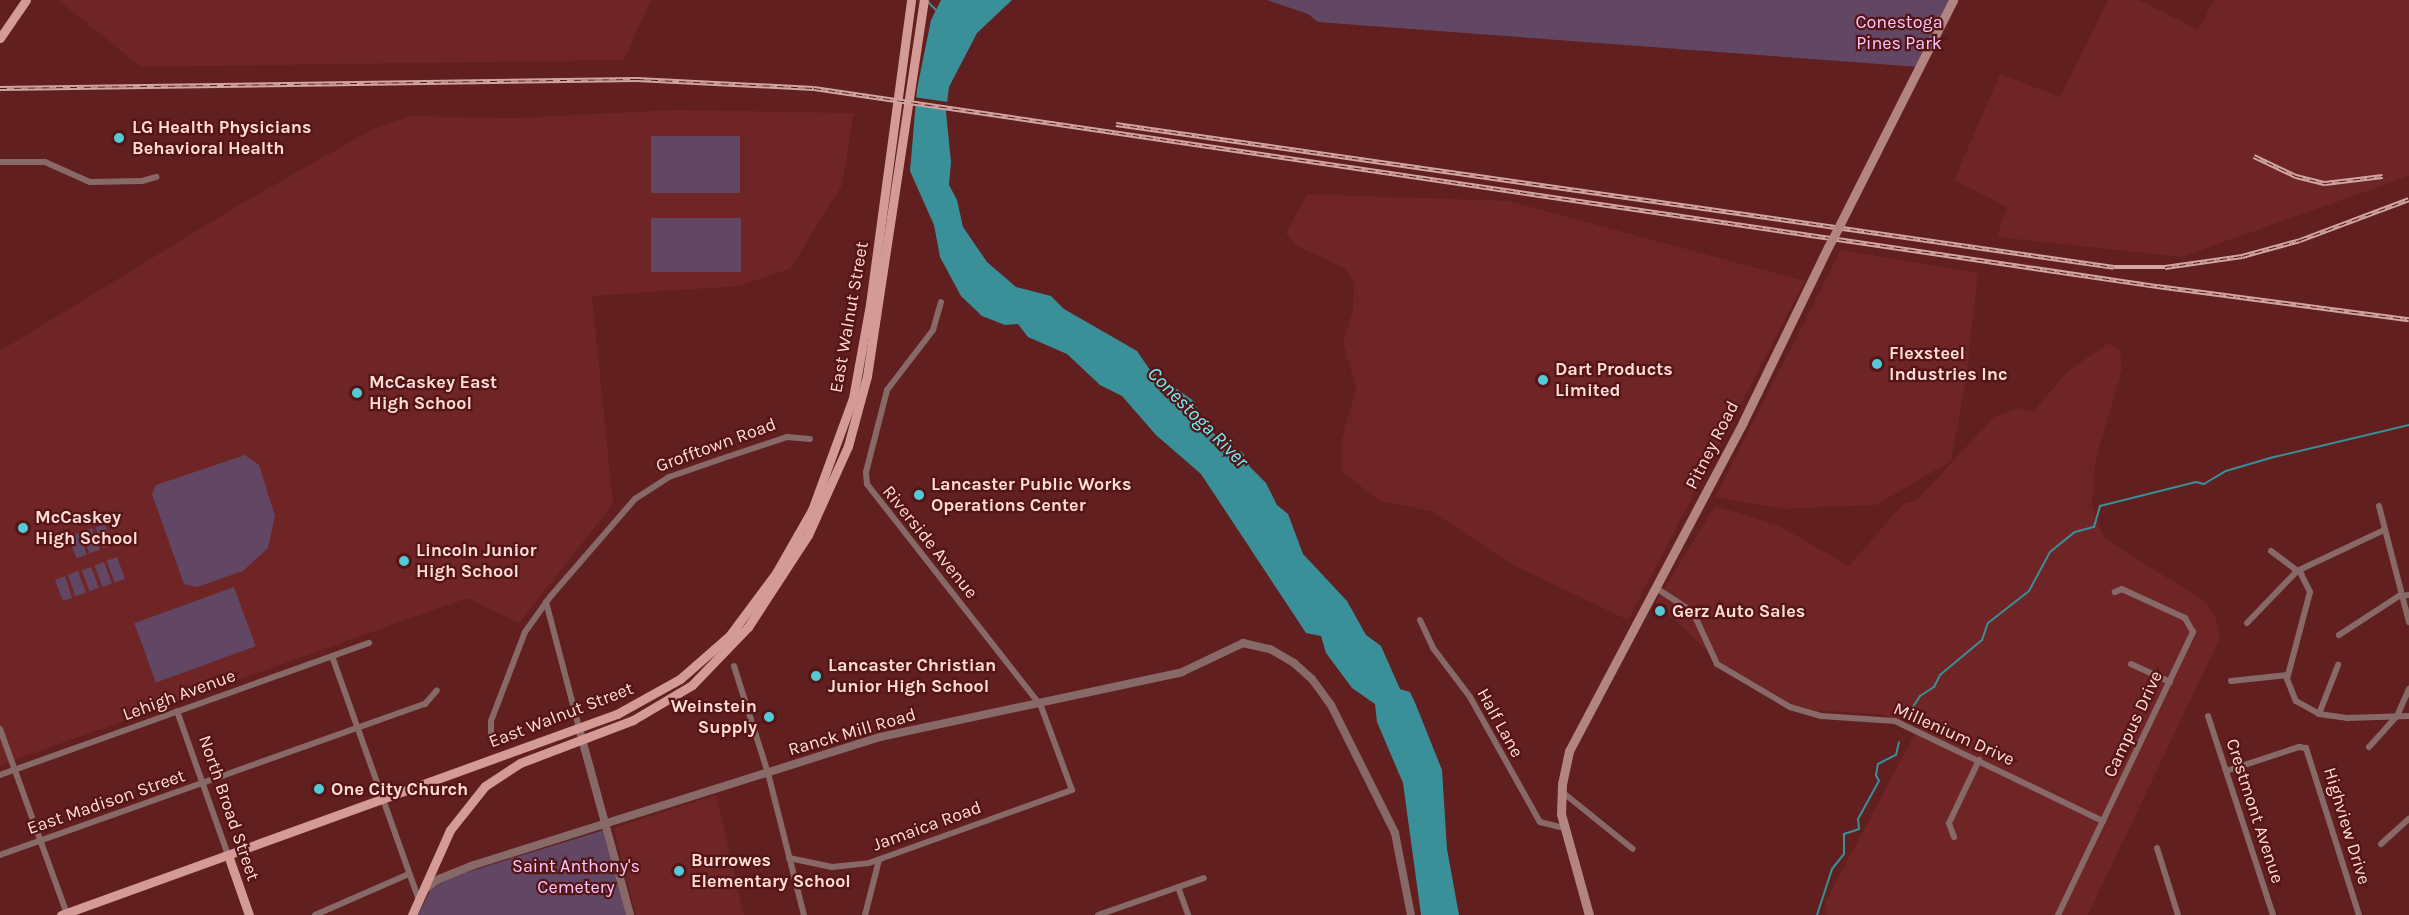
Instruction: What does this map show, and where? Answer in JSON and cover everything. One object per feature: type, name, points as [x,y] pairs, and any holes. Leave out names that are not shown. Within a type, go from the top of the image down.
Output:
[{"type":"main road","points":[[0,38],[26,0]]},
{"type":"main road","name":"East Walnut Street","points":[[65,914],[579,728],[658,693],[713,652],[776,573],[822,488],[846,420],[863,351],[911,0]]},
{"type":"main road","name":"East Walnut Street","points":[[424,890],[456,821],[498,776],[664,703],[718,662],[771,596],[823,506],[855,423],[872,352],[924,0]]},
{"type":"main road","name":"Pitney Road","points":[[1589,915],[1564,828],[1561,791],[1574,737],[1656,588],[1953,0]]},
{"type":"main road","name":"North Broad Street","points":[[228,855],[249,915]]},
{"type":"main road","points":[[412,915],[424,890]]},
{"type":"street","points":[[0,162],[40,161],[90,182],[142,181],[156,177]]},
{"type":"street","name":"Riverside Avenue","points":[[941,302],[933,330],[887,390],[866,472],[867,484],[1039,702],[1072,790]]},
{"type":"street","name":"Grofftown Road","points":[[491,739],[491,721],[520,643],[546,602],[626,508],[657,483],[787,437],[810,439]]},
{"type":"street","points":[[2379,506],[2399,596],[2409,622]]},
{"type":"street","points":[[2247,623],[2297,571],[2384,530]]},
{"type":"street","points":[[2271,551],[2297,571],[2308,586],[2309,599],[2288,675],[2290,692],[2296,701],[2319,714],[2347,718],[2409,716]]},
{"type":"street","name":"Millenium Drive","points":[[1656,588],[1693,612],[1717,664],[1790,707],[1821,716],[1895,721],[2103,820]]},
{"type":"street","name":"Campus Drive","points":[[2058,915],[2191,638],[2192,626],[2185,618],[2122,589],[2115,592]]},
{"type":"street","points":[[2339,635],[2399,596],[2409,595]]},
{"type":"street","points":[[546,602],[630,915]]},
{"type":"street","name":"Half Lane","points":[[1420,620],[1433,648],[1470,697],[1540,822],[1564,828]]},
{"type":"street","name":"Lehigh Avenue","points":[[0,775],[369,643]]},
{"type":"street","name":"Ranck Mill Road","points":[[424,890],[439,879],[474,865],[880,737],[1182,672],[1236,645],[1252,644],[1275,651],[1301,669],[1322,691],[1365,766],[1399,846],[1411,915]]},
{"type":"street","points":[[332,656],[418,903]]},
{"type":"street","points":[[2131,664],[2169,682]]},
{"type":"street","points":[[2319,714],[2338,665]]},
{"type":"street","points":[[734,666],[768,773],[804,915]]},
{"type":"street","points":[[2231,681],[2288,675]]},
{"type":"street","points":[[2370,747],[2397,716],[2409,689]]},
{"type":"street","name":"East Madison Street","points":[[0,855],[425,704],[437,690]]},
{"type":"street","name":"North Broad Street","points":[[177,711],[228,855]]},
{"type":"street","name":"Crestmont Avenue","points":[[2208,716],[2273,915]]},
{"type":"street","points":[[0,729],[65,914]]},
{"type":"street","name":"Highview Drive","points":[[2226,771],[2303,747],[2359,915]]},
{"type":"street","points":[[1954,837],[1949,823],[1979,760]]},
{"type":"street","name":"Jamaica Road","points":[[789,858],[832,867],[879,860],[1072,790]]},
{"type":"street","points":[[1561,791],[1633,849]]},
{"type":"street","points":[[2381,844],[2409,819]]},
{"type":"street","points":[[2157,848],[2178,915]]},
{"type":"street","points":[[865,915],[879,860]]},
{"type":"street","name":"Ranck Mill Road","points":[[463,866],[474,865]]},
{"type":"street","points":[[315,915],[409,874]]},
{"type":"street","points":[[1098,915],[1204,878]]},
{"type":"street","points":[[1178,887],[1188,915]]},
{"type":"shaded area","points":[[58,0],[651,0],[624,60],[141,67]]},
{"type":"shaded area","points":[[2108,0],[2139,0],[2198,30],[2214,0],[2409,0],[2409,176],[2181,257],[1997,237],[2007,207],[1954,180],[2000,74],[2060,97]]},
{"type":"shaded area","points":[[676,110],[854,113],[842,185],[790,269],[739,286],[592,296],[613,504],[519,623],[467,598],[0,765],[0,351],[234,208],[371,130],[410,116],[514,118]]},
{"type":"shaded area","points":[[1307,194],[1508,201],[1805,281],[1628,620],[1511,564],[1431,511],[1380,501],[1342,472],[1341,444],[1356,387],[1343,343],[1353,309],[1354,283],[1344,268],[1295,245],[1286,233]]},
{"type":"shaded area","points":[[1841,250],[1978,273],[1966,380],[1951,461],[1876,505],[1781,509],[1715,497]]},
{"type":"shaded area","points":[[2109,343],[2120,350],[2122,369],[2095,463],[2092,506],[2105,539],[2206,602],[2216,619],[2220,638],[2088,915],[1826,915],[1826,901],[1918,728],[1881,714],[1811,710],[1786,701],[1728,670],[1656,602],[1715,506],[1778,525],[1849,566],[1903,504],[1917,500],[1994,417],[2019,408],[2033,412],[2068,371]]},
{"type":"shaded area","name":"Burrowes Elementary School","points":[[716,795],[744,915],[636,915],[614,828]]},
{"type":"green space","name":"Conestoga Pines Park","points":[[1267,0],[1950,0],[1919,67],[1318,22],[1308,14]]},
{"type":"green space","points":[[651,136],[740,136],[740,193],[651,193]]},
{"type":"green space","points":[[651,218],[741,218],[741,272],[651,272]]},
{"type":"green space","points":[[245,455],[259,465],[275,516],[268,548],[243,571],[197,587],[184,584],[152,494],[156,485]]},
{"type":"green space","points":[[105,524],[113,545],[104,548],[96,528]]},
{"type":"green space","points":[[92,528],[100,550],[90,553],[82,532]]},
{"type":"green space","points":[[79,533],[87,555],[77,558],[69,537]]},
{"type":"green space","points":[[117,557],[125,579],[115,582],[107,561]]},
{"type":"green space","points":[[104,562],[112,584],[102,587],[95,565]]},
{"type":"green space","points":[[91,567],[99,588],[90,591],[82,571]]},
{"type":"green space","points":[[78,571],[86,593],[76,596],[68,575]]},
{"type":"green space","points":[[65,576],[72,598],[63,601],[55,580]]},
{"type":"green space","points":[[234,587],[256,646],[156,682],[134,623]]},
{"type":"green space","name":"Saint Anthony's Cemetery","points":[[604,830],[626,915],[418,915],[430,891],[448,878]]},
{"type":"water","name":"Conestoga River","points":[[941,0],[1012,0],[977,33],[949,87],[946,112],[951,162],[949,185],[957,200],[963,227],[987,262],[1016,287],[1051,296],[1064,309],[1137,351],[1150,370],[1195,402],[1199,416],[1217,437],[1243,453],[1250,467],[1266,483],[1277,505],[1288,514],[1303,554],[1347,601],[1366,635],[1381,646],[1400,689],[1410,692],[1416,705],[1442,770],[1447,849],[1459,915],[1421,915],[1403,783],[1377,722],[1375,704],[1352,688],[1326,653],[1321,636],[1306,633],[1201,474],[1156,435],[1122,396],[1100,385],[1067,354],[1028,337],[1018,324],[1005,325],[982,316],[961,296],[940,257],[934,225],[910,171],[917,89],[931,20]]},
{"type":"pier","points":[[913,97],[950,102],[949,110],[912,105]]},
{"type":"waterway","points":[[928,2],[937,11]]},
{"type":"waterway","points":[[1909,713],[1920,696],[1934,687],[1940,675],[1982,640],[1988,623],[2029,591],[2050,552],[2075,532],[2094,527],[2100,506],[2196,482],[2204,484],[2226,471],[2270,458],[2409,425]]},
{"type":"waterway","points":[[1817,915],[1832,869],[1844,854],[1844,834],[1859,829],[1858,819],[1879,781],[1876,775],[1878,764],[1896,755],[1899,742]]},
{"type":"railway","points":[[0,88],[637,79],[814,88],[2157,286],[2409,319]]},
{"type":"railway","points":[[1116,124],[2114,267],[2165,267],[2242,256],[2300,240],[2409,199]]},
{"type":"railway","points":[[2254,156],[2296,176],[2325,183],[2383,176]]},
{"type":"place","name":"LG Health Physicians Behavioral Health","points":[[119,138]]},
{"type":"place","name":"Flexsteel Industries Inc","points":[[1877,364]]},
{"type":"place","name":"Dart Products Limited","points":[[1543,380]]},
{"type":"place","name":"McCaskey East High School","points":[[357,393]]},
{"type":"place","name":"Lancaster Public Works Operations Center","points":[[919,495]]},
{"type":"place","name":"McCaskey High School","points":[[23,528]]},
{"type":"place","name":"Lincoln Junior High School","points":[[404,561]]},
{"type":"place","name":"Gerz Auto Sales","points":[[1660,611]]},
{"type":"place","name":"Lancaster Christian Junior High School","points":[[816,676]]},
{"type":"place","name":"Weinstein Supply","points":[[769,717]]},
{"type":"place","name":"One City Church","points":[[319,789]]},
{"type":"place","name":"Burrowes Elementary School","points":[[679,871]]}]
